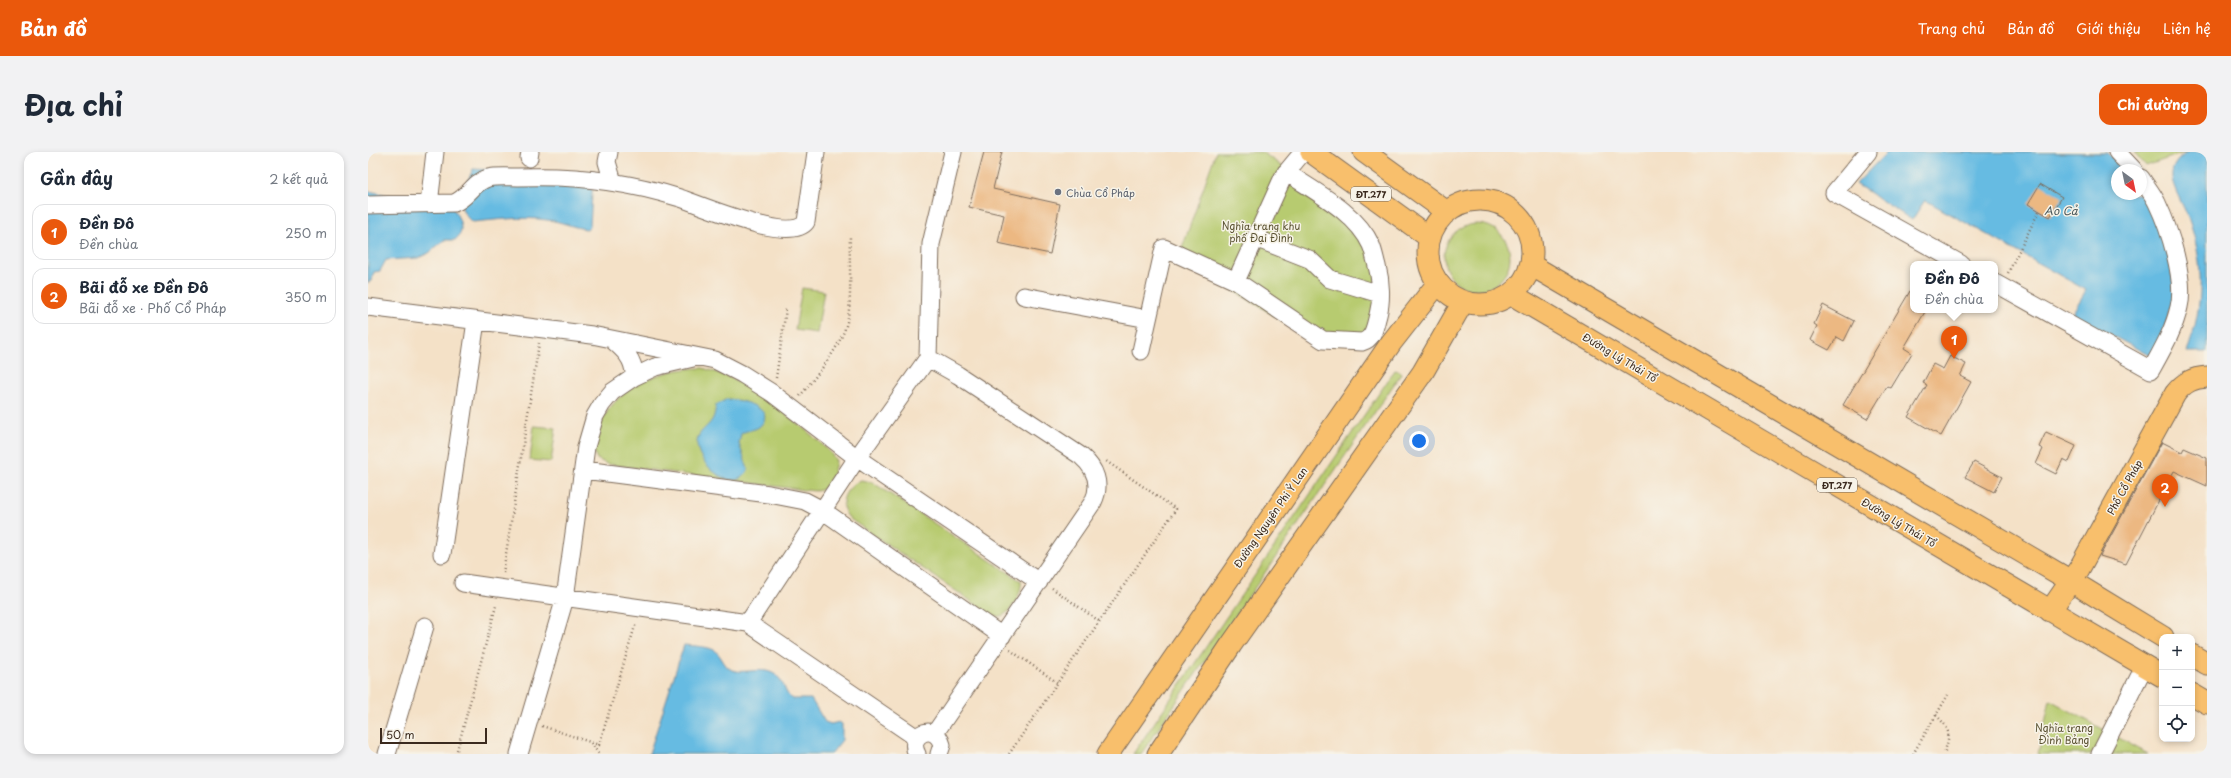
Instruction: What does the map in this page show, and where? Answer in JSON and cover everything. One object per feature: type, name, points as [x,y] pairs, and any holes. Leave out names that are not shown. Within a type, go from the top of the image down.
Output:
[{"type":"main road","name":"ĐT.277","points":[[1311,152],[1430,238]]},
{"type":"main road","name":"ĐT.277","points":[[1364,152],[1447,212]]},
{"type":"main road","points":[[1477,200],[1488,200],[1508,208],[1520,219],[1529,233],[1532,243],[1531,265],[1524,281],[1511,294],[1492,303],[1474,304],[1463,302],[1447,293],[1438,283],[1429,264],[1430,238],[1436,224],[1447,212],[1461,204],[1477,200]]},
{"type":"main road","points":[[1531,265],[2071,581],[2159,635]]},
{"type":"main road","name":"Đường Nguyên Phi Ỷ Lan","points":[[1108,754],[1391,343],[1438,283]]},
{"type":"main road","name":"Đường Lý Thái Tổ","points":[[1511,294],[2153,671]]},
{"type":"main road","points":[[1158,754],[1231,645],[1423,372],[1463,302]]},
{"type":"main road","name":"Phố Cổ Pháp","points":[[2050,611],[2071,581],[2175,394],[2185,383],[2195,378],[2207,377]]},
{"type":"main road","points":[[2195,657],[2207,664]]},
{"type":"main road","points":[[2195,696],[2207,703]]},
{"type":"street","points":[[428,204],[435,152]]},
{"type":"street","points":[[609,152],[607,162],[614,182]]},
{"type":"street","points":[[368,205],[454,203],[461,200],[480,181],[489,178],[543,176],[626,183],[679,197],[756,224],[792,229],[803,226],[806,222],[816,152]]},
{"type":"street","points":[[748,623],[857,458],[928,358],[931,244],[953,152]]},
{"type":"street","points":[[1236,281],[1256,238],[1272,197],[1286,172],[1303,152]]},
{"type":"street","points":[[1868,152],[1834,193],[1956,261]]},
{"type":"street","points":[[2118,152],[2129,164]]},
{"type":"street","points":[[1140,351],[1164,248],[1236,281],[1316,336],[1328,341],[1362,342],[1369,338],[1373,333],[1379,311],[1380,294],[1379,272],[1372,246],[1356,223],[1286,172]]},
{"type":"street","points":[[2001,280],[2151,370],[2171,333],[2180,305],[2179,275],[2170,236],[2157,202],[2147,187]]},
{"type":"street","points":[[1256,238],[1309,259],[1330,279],[1380,294]]},
{"type":"street","points":[[1024,296],[1148,319]]},
{"type":"street","points":[[368,307],[611,339],[701,356],[729,367],[772,393],[857,458],[1045,585]]},
{"type":"street","points":[[442,554],[476,321]]},
{"type":"street","points":[[611,339],[629,356],[633,364],[634,377]]},
{"type":"street","points":[[519,754],[566,598],[590,430],[602,404],[612,392],[634,377],[656,367],[701,356]]},
{"type":"street","points":[[928,358],[958,375],[1081,456],[1092,468],[1097,487],[1093,502],[1045,585],[1006,643],[935,733]]},
{"type":"street","points":[[584,470],[776,495],[804,501],[822,510],[1006,643]]},
{"type":"street","points":[[463,583],[748,623],[917,746],[926,732],[935,733],[939,736],[942,745],[939,754]]},
{"type":"street","points":[[387,754],[424,626]]},
{"type":"street","points":[[2100,754],[2153,671]]},
{"type":"path","points":[[2001,280],[2039,211]]},
{"type":"path","points":[[797,400],[821,368],[844,331],[848,317],[850,237]]},
{"type":"path","points":[[776,384],[786,309]]},
{"type":"path","points":[[503,575],[541,329]]},
{"type":"path","points":[[1009,754],[1176,509],[1104,460]]},
{"type":"path","points":[[1045,585],[1099,621]]},
{"type":"path","points":[[456,754],[496,606]]},
{"type":"path","points":[[540,726],[599,745],[636,623]]},
{"type":"path","points":[[1006,643],[1058,683]]},
{"type":"path","points":[[1913,754],[1948,695]]},
{"type":"path","points":[[1936,715],[1945,724],[1950,734],[1944,754]]},
{"type":"path","points":[[591,742],[599,754]]},
{"type":"green space","name":"Nghĩa trang khu phố Đại Đình","points":[[1216,152],[1262,152],[1354,218],[1377,250],[1373,337],[1314,340],[1179,257]]},
{"type":"green space","points":[[2134,152],[2186,152],[2147,166],[2147,164],[2144,164]]},
{"type":"green space","points":[[1471,224],[1483,224],[1496,229],[1501,233],[1508,244],[1510,257],[1508,270],[1501,281],[1490,288],[1483,290],[1471,290],[1458,285],[1449,276],[1444,263],[1444,251],[1449,238],[1458,229]]},
{"type":"green space","points":[[802,288],[824,291],[817,333],[795,330]]},
{"type":"green space","points":[[703,368],[737,381],[775,406],[807,431],[831,453],[836,461],[827,485],[821,490],[817,491],[804,490],[607,464],[597,459],[594,452],[594,446],[597,433],[604,417],[613,404],[625,393],[654,377],[686,369]]},
{"type":"green space","points":[[1395,370],[1400,371],[1401,374],[1141,754],[1133,754]]},
{"type":"green space","points":[[534,426],[556,428],[551,462],[530,460]]},
{"type":"green space","points":[[861,480],[872,482],[1021,581],[1019,594],[1008,612],[1004,615],[993,616],[850,519],[844,508],[844,497],[855,483]]},
{"type":"green space","name":"Nghĩa trang Đình Bảng","points":[[2050,700],[2148,754],[2038,754]]},
{"type":"water","name":"Ao Cả","points":[[1887,152],[2107,153],[2119,164],[2111,164],[2111,200],[2146,200],[2168,247],[2175,296],[2154,358],[2072,314],[2086,290],[1925,200],[1912,220],[1856,184]]},
{"type":"water","points":[[2187,152],[2207,152],[2207,352],[2187,352],[2197,317],[2200,268],[2194,235],[2188,217],[2174,186],[2172,173],[2178,160]]},
{"type":"water","points":[[473,169],[562,173],[593,178],[590,226],[587,229],[552,221],[528,218],[472,222],[465,215],[461,206],[460,197],[461,187],[466,185]]},
{"type":"water","points":[[368,191],[399,197],[447,198],[461,225],[459,235],[455,240],[444,240],[429,253],[418,258],[386,260],[380,271],[374,272],[371,281],[368,283]]},
{"type":"water","points":[[727,399],[747,403],[760,409],[764,414],[765,419],[759,427],[741,434],[739,444],[748,469],[742,477],[735,480],[727,479],[718,475],[710,468],[703,460],[697,443],[700,433],[713,418],[716,405]]},
{"type":"water","points":[[684,645],[714,650],[732,670],[768,671],[777,676],[782,682],[789,697],[792,699],[811,699],[825,722],[831,724],[839,722],[842,724],[842,740],[831,754],[649,754]]},
{"type":"building","points":[[984,152],[1002,152],[993,189],[1060,204],[1050,254],[998,243],[1004,215],[969,207]]},
{"type":"building","points":[[2040,184],[2062,197],[2050,217],[2028,204]]},
{"type":"building","points":[[1910,291],[1910,313],[1924,313],[1904,348],[1912,353],[1891,388],[1887,386],[1867,419],[1843,405]]},
{"type":"building","points":[[1823,305],[1854,321],[1844,341],[1837,337],[1829,350],[1810,340],[1817,326],[1814,324]]},
{"type":"building","points":[[1950,356],[1966,364],[1960,376],[1971,382],[1941,436],[1908,417],[1927,385],[1923,383],[1933,364],[1943,369]]},
{"type":"building","points":[[2046,432],[2076,446],[2069,462],[2063,459],[2056,474],[2036,464],[2043,449],[2039,447]]},
{"type":"building","points":[[2162,442],[2182,452],[2184,448],[2207,458],[2207,486],[2174,471],[2126,564],[2100,556]]},
{"type":"building","points":[[1974,462],[2002,477],[1994,492],[1965,477]]},
{"type":"place","name":"Chùa Cổ Pháp","points":[[1058,192]]},
{"type":"place","name":"Đền Đô","points":[[1954,359]]},
{"type":"place","name":"Bãi đỗ xe Đền Đô","points":[[2165,507]]}]
